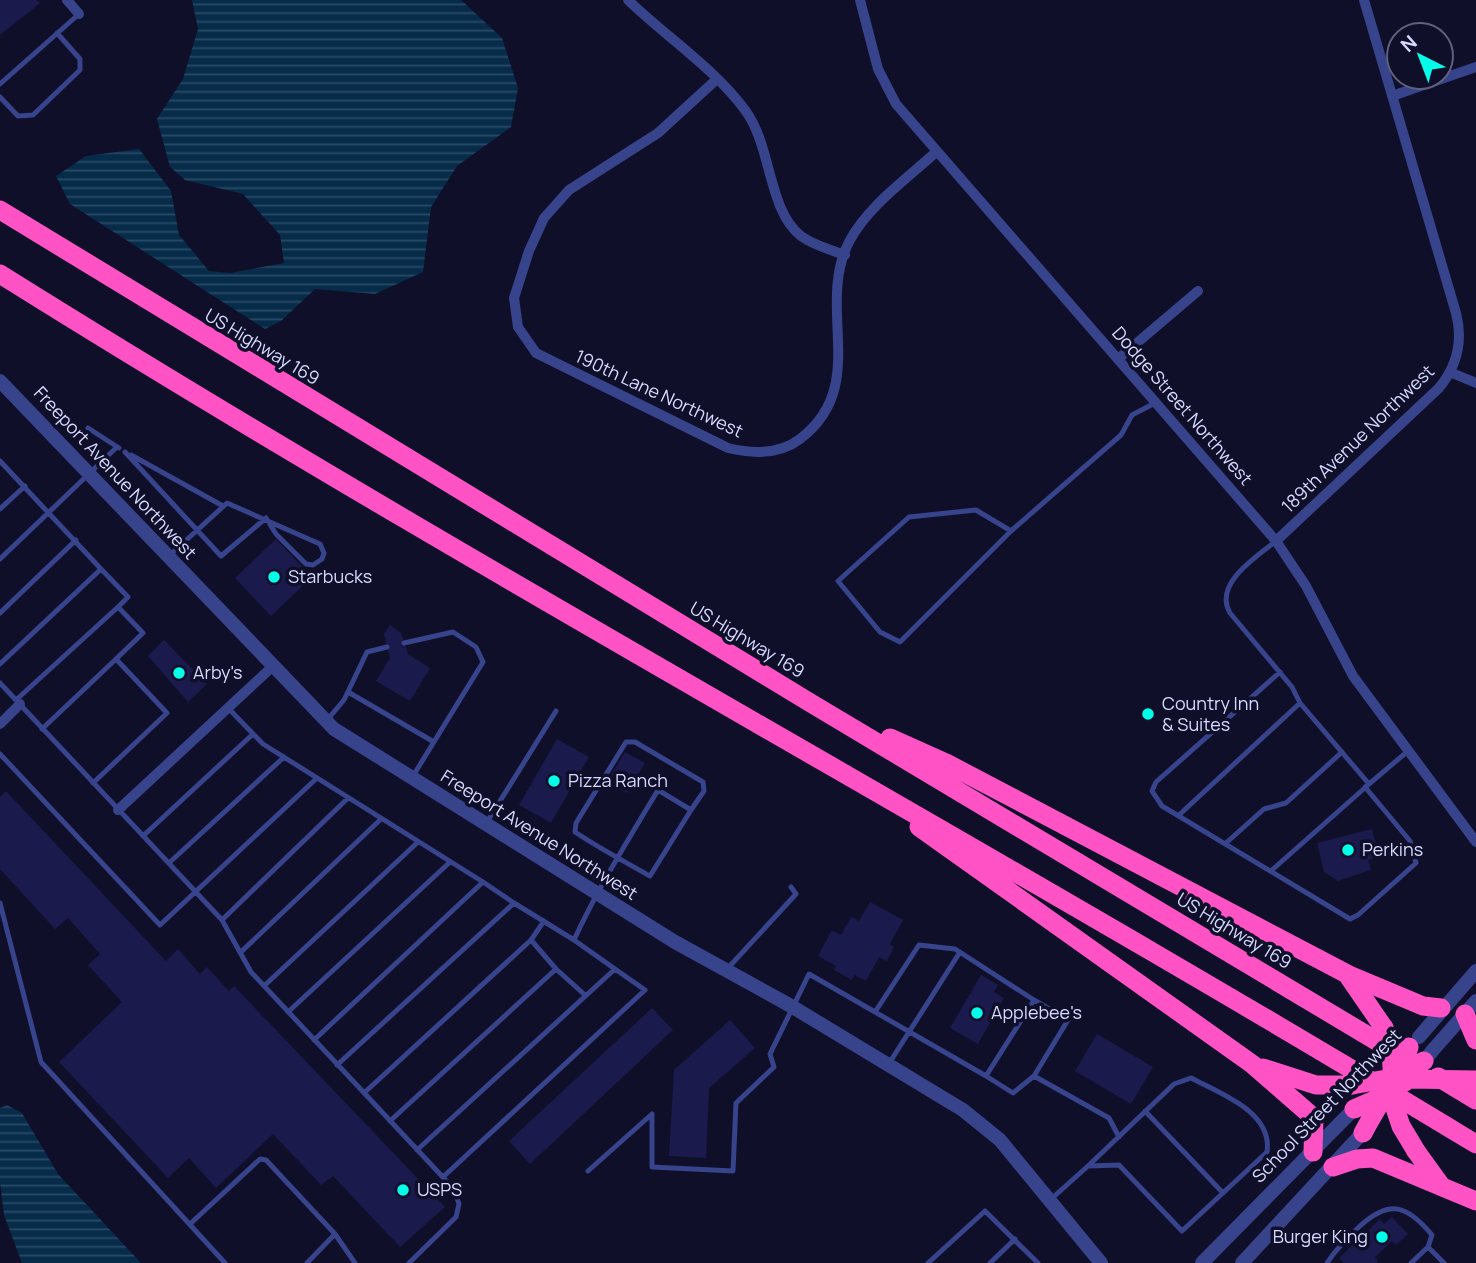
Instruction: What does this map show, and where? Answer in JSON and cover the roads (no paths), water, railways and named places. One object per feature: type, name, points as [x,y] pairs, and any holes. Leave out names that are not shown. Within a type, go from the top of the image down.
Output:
[{"type":"highway","name":"US Highway 169","points":[[0,211],[809,702],[1476,1100]]},
{"type":"highway","points":[[0,274],[475,559],[1252,1009],[1476,1144]]},
{"type":"highway","points":[[809,702],[948,764],[1349,975],[1423,1006],[1441,1008]]},
{"type":"highway","points":[[833,765],[1073,940],[1252,1064],[1314,1118],[1313,1152]]},
{"type":"highway","points":[[1349,975],[1384,1028],[1401,1126],[1443,1189]]},
{"type":"highway","points":[[1470,1008],[1476,1040]]},
{"type":"highway","points":[[1366,1129],[1394,1082],[1422,1049]]},
{"type":"highway","points":[[1252,1064],[1316,1085],[1476,1080]]},
{"type":"highway","points":[[1354,1108],[1394,1082]]},
{"type":"highway","points":[[1333,1167],[1357,1159],[1373,1158],[1476,1201]]},
{"type":"street","points":[[66,0],[79,14]]},
{"type":"street","points":[[628,0],[717,79],[755,125],[768,159],[782,212],[790,225],[810,241],[845,255]]},
{"type":"street","name":"Dodge Street Northwest","points":[[860,0],[871,50],[886,86],[936,152],[1276,541],[1306,586],[1353,676],[1408,751],[1447,798],[1476,842]]},
{"type":"street","name":"189th Avenue Northwest","points":[[1276,541],[1421,408],[1452,373],[1460,327],[1364,0]]},
{"type":"street","points":[[1392,96],[1476,67]]},
{"type":"street","name":"190th Lane Northwest","points":[[717,79],[658,132],[569,190],[544,218],[529,251],[514,298],[518,327],[525,341],[536,353],[551,363],[694,433],[743,452],[772,452],[796,442],[809,432],[831,402],[839,365],[836,292],[850,240],[877,207],[936,152]]},
{"type":"street","points":[[1118,359],[1198,291]]},
{"type":"street","points":[[1452,373],[1476,383]]},
{"type":"street","name":"Freeport Avenue Northwest","points":[[0,381],[326,722],[412,779],[596,893],[791,1006],[982,1124],[1000,1140],[1101,1263]]},
{"type":"street","points":[[118,810],[272,667]]},
{"type":"street","points":[[0,724],[18,702]]},
{"type":"street","name":"School Street Northwest","points":[[1422,1049],[1441,1008],[1476,971]]},
{"type":"street","points":[[1422,1049],[1470,1008]]},
{"type":"street","name":"School Street Northwest","points":[[1202,1263],[1354,1108]]},
{"type":"street","points":[[1242,1263],[1366,1129]]},
{"type":"lane","points":[[0,84],[79,14]]},
{"type":"lane","points":[[0,97],[18,116],[33,115],[80,70],[80,59],[57,33]]},
{"type":"lane","points":[[1011,531],[976,510],[909,517],[838,581],[880,632],[900,642],[1011,531],[1121,435],[1132,415],[1155,403]]},
{"type":"lane","points":[[88,428],[125,452],[223,506]]},
{"type":"lane","points":[[0,559],[117,447]]},
{"type":"lane","points":[[125,452],[221,556],[266,518]]},
{"type":"lane","points":[[0,461],[50,511],[128,597],[18,702]]},
{"type":"lane","points":[[0,509],[25,486]]},
{"type":"lane","points":[[168,557],[227,503],[266,518],[320,544],[324,553],[322,559],[313,565],[306,564],[276,534],[266,518]]},
{"type":"lane","points":[[0,613],[76,540]]},
{"type":"lane","points":[[1276,541],[1244,568],[1224,597],[1230,613],[1280,671],[1293,687],[1300,703],[1342,752],[1410,841],[1416,863],[1350,919],[1179,815],[1155,798],[1152,790],[1156,782],[1280,671]]},
{"type":"lane","points":[[0,664],[101,569]]},
{"type":"lane","points":[[43,729],[143,633],[118,607]]},
{"type":"lane","points":[[404,643],[453,632],[476,647],[483,662],[412,779]]},
{"type":"lane","points":[[326,722],[348,692],[367,652],[387,647]]},
{"type":"lane","points":[[93,783],[167,713],[116,659]]},
{"type":"lane","points":[[0,683],[222,920],[251,972],[454,1189],[460,1204],[456,1217],[408,1263]]},
{"type":"lane","points":[[348,692],[434,742]]},
{"type":"lane","points":[[1179,815],[1300,703]]},
{"type":"lane","points":[[228,708],[253,734],[284,757],[574,940],[645,990],[443,1177]]},
{"type":"lane","points":[[485,824],[556,711]]},
{"type":"lane","points":[[143,836],[253,734]]},
{"type":"lane","points":[[635,742],[703,782],[704,791],[691,810],[650,876],[575,832],[576,823],[626,743],[635,742]]},
{"type":"lane","points":[[1272,870],[1408,751]]},
{"type":"lane","points":[[1226,843],[1258,813],[1286,803],[1342,752]]},
{"type":"lane","points":[[0,754],[160,925],[317,778]]},
{"type":"lane","points":[[169,863],[284,757]]},
{"type":"lane","points":[[574,940],[596,893],[658,790],[691,810]]},
{"type":"lane","points":[[222,920],[348,798]]},
{"type":"lane","points":[[241,952],[381,819]]},
{"type":"lane","points":[[264,986],[418,842]]},
{"type":"lane","points":[[288,1012],[450,862]]},
{"type":"lane","points":[[314,1040],[482,882]]},
{"type":"lane","points":[[726,970],[796,894],[791,887]]},
{"type":"lane","points":[[0,903],[41,1062],[226,1263]]},
{"type":"lane","points":[[337,1065],[514,903]]},
{"type":"lane","points":[[364,1093],[531,940],[544,921]]},
{"type":"lane","points":[[531,940],[556,969],[585,995]]},
{"type":"lane","points":[[588,1171],[652,1114],[652,1167],[733,1171],[736,1102],[774,1067],[769,1054],[809,974],[1013,1093],[1034,1076],[1068,1020],[960,952],[919,945],[875,1012]]},
{"type":"lane","points":[[888,1065],[960,952]]},
{"type":"lane","points":[[417,1150],[615,968]]},
{"type":"lane","points":[[390,1121],[556,969]]},
{"type":"lane","points":[[986,1076],[1034,1000]]},
{"type":"lane","points":[[1034,1076],[1109,1118],[1119,1136]]},
{"type":"lane","points":[[1050,1200],[1174,1084],[1191,1078],[1256,1115],[1269,1141],[1267,1153],[1182,1231],[1119,1165],[1088,1166]]},
{"type":"lane","points":[[1145,1111],[1223,1193]]},
{"type":"lane","points":[[190,1224],[260,1159],[266,1160],[335,1234],[355,1263]]},
{"type":"lane","points":[[1326,1263],[1336,1249],[1377,1211],[1393,1208],[1410,1212],[1432,1235],[1428,1247],[1411,1263]]},
{"type":"lane","points":[[928,1263],[985,1210],[1038,1263]]},
{"type":"lane","points":[[307,1263],[335,1234]]},
{"type":"lane","points":[[990,1263],[1015,1239]]},
{"type":"lane","points":[[1428,1247],[1444,1263]]},
{"type":"water","points":[[192,0],[461,0],[502,38],[518,88],[511,127],[457,166],[431,207],[423,272],[375,294],[315,289],[281,321],[265,329],[70,204],[56,176],[86,156],[139,149],[171,191],[179,235],[209,271],[230,273],[284,263],[280,235],[243,194],[185,180],[170,167],[157,119],[183,79],[198,29]]},
{"type":"water","points":[[7,1105],[22,1113],[58,1174],[141,1263],[22,1263],[4,1215],[0,1182],[0,1108]]},
{"type":"place","name":"Starbucks","points":[[274,577]]},
{"type":"place","name":"Arby's","points":[[179,673]]},
{"type":"place","name":"Country Inn & Suites","points":[[1148,714]]},
{"type":"place","name":"Pizza Ranch","points":[[554,781]]},
{"type":"place","name":"Perkins","points":[[1348,850]]},
{"type":"place","name":"Applebee's","points":[[977,1013]]},
{"type":"place","name":"USPS","points":[[403,1190]]},
{"type":"place","name":"Burger King","points":[[1382,1237]]}]
